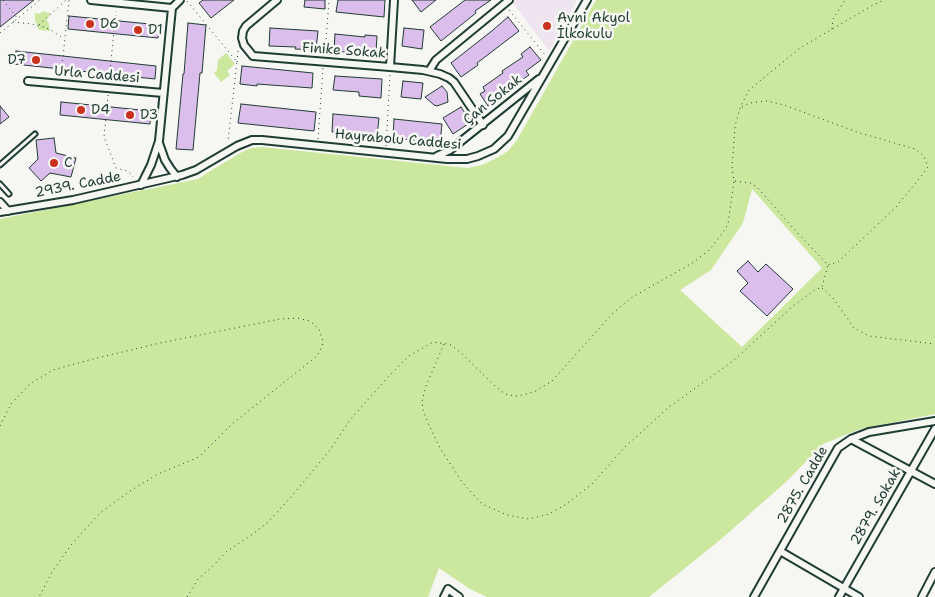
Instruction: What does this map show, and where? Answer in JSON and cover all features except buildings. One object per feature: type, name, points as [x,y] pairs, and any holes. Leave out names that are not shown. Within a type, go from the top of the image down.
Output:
[{"type":"street","points":[[92,0],[172,8]]},
{"type":"street","points":[[138,185],[153,160],[158,141],[172,8],[180,0]]},
{"type":"street","points":[[243,44],[242,33],[246,26],[276,0]]},
{"type":"street","points":[[390,67],[394,0]]},
{"type":"street","name":"Hayrabolu Caddesi","points":[[160,180],[196,170],[242,144],[257,140],[432,157],[467,159],[483,155],[494,149],[504,140],[587,0]]},
{"type":"street","points":[[428,71],[436,60],[507,2]]},
{"type":"street","name":"Finike Sokak","points":[[243,44],[254,56],[390,67],[428,71],[444,75],[452,80],[483,125]]},
{"type":"street","name":"Çan Sokak","points":[[432,157],[446,152],[483,125],[543,75]]},
{"type":"street","name":"Urla Caddesi","points":[[28,81],[164,93]]},
{"type":"street","points":[[158,141],[163,158],[178,176]]},
{"type":"street","name":"2939. Cadde","points":[[0,212],[58,202],[160,180]]},
{"type":"street","points":[[0,202],[8,211]]},
{"type":"street","name":"2875. Cadde","points":[[754,597],[838,448],[852,439],[869,432],[935,421]]},
{"type":"street","name":"2879. Sokak","points":[[839,597],[935,429]]},
{"type":"street","points":[[852,439],[935,484]]},
{"type":"street","points":[[780,551],[859,597]]},
{"type":"street","points":[[922,597],[935,572]]},
{"type":"street","points":[[444,597],[448,590],[459,597]]},
{"type":"lane","points":[[0,165],[35,134]]},
{"type":"lane","points":[[0,184],[9,194]]},
{"type":"path","points":[[3,0],[17,19]]},
{"type":"path","points":[[0,33],[40,0]]},
{"type":"path","points":[[38,25],[68,0]]},
{"type":"path","points":[[60,84],[68,0]]},
{"type":"path","points":[[185,0],[237,62]]},
{"type":"path","points":[[318,146],[328,0]]},
{"type":"path","points":[[832,29],[833,19],[845,0]]},
{"type":"path","points":[[187,597],[198,578],[226,552],[268,522],[286,503],[330,450],[350,420],[409,356],[433,342],[444,343],[451,345],[461,353],[496,387],[506,394],[515,396],[536,391],[552,381],[613,313],[631,298],[694,262],[710,249],[728,224],[734,181],[732,168],[735,126],[740,108],[752,86],[800,48],[884,0]]},
{"type":"path","points":[[117,2],[104,137],[116,168],[131,174],[138,185]]},
{"type":"path","points":[[507,2],[551,62]]},
{"type":"path","points":[[12,22],[38,25],[51,30],[65,40]]},
{"type":"path","points":[[227,152],[237,62],[239,50],[243,44]]},
{"type":"path","points":[[386,153],[390,67]]},
{"type":"path","points":[[740,108],[744,105],[767,100],[784,104],[858,132],[915,149],[924,156],[928,167],[896,207],[838,262],[828,265]]},
{"type":"path","points":[[734,181],[750,183],[757,187],[828,265]]},
{"type":"path","points":[[822,287],[828,265]]},
{"type":"path","points":[[444,343],[426,386],[422,401],[423,410],[440,448],[462,482],[482,504],[507,515],[529,519],[549,514],[565,505],[592,484],[626,446],[669,407],[733,361],[792,308],[813,291],[822,287]]},
{"type":"path","points":[[822,287],[833,298],[854,328],[869,336],[935,344]]},
{"type":"path","points":[[0,426],[11,404],[30,384],[53,370],[188,337],[285,318],[310,321],[319,329],[322,335],[322,348],[317,356],[232,424],[199,456],[158,474],[130,491],[100,513],[66,552],[52,572],[39,597]]},
{"type":"shaded area","name":"Avni Akyol İlkokulu","points":[[513,0],[577,0],[549,51],[512,2]]},
{"type":"green space","points":[[596,0],[935,0],[935,414],[860,429],[823,444],[787,481],[720,540],[649,597],[487,597],[470,589],[439,568],[428,597],[0,597],[0,219],[198,179],[251,148],[262,147],[468,168],[482,165],[495,159],[508,151],[517,140]],"holes":[[[752,189],[822,268],[742,347],[680,290],[711,270],[743,223]]]},
{"type":"green space","points":[[43,11],[51,14],[46,20],[48,21],[50,31],[39,30],[35,20],[35,13],[40,14]]},
{"type":"green space","points":[[226,53],[235,64],[227,71],[230,75],[221,82],[214,73],[217,70],[218,60]]},
{"type":"place","name":"D6","points":[[90,24]]},
{"type":"place","name":"Avni Akyol İlkokulu","points":[[547,26]]},
{"type":"place","name":"D1","points":[[138,30]]},
{"type":"place","name":"D7","points":[[36,60]]},
{"type":"place","name":"D4","points":[[81,110]]},
{"type":"place","name":"D3","points":[[130,115]]},
{"type":"place","name":"C","points":[[54,163]]}]
